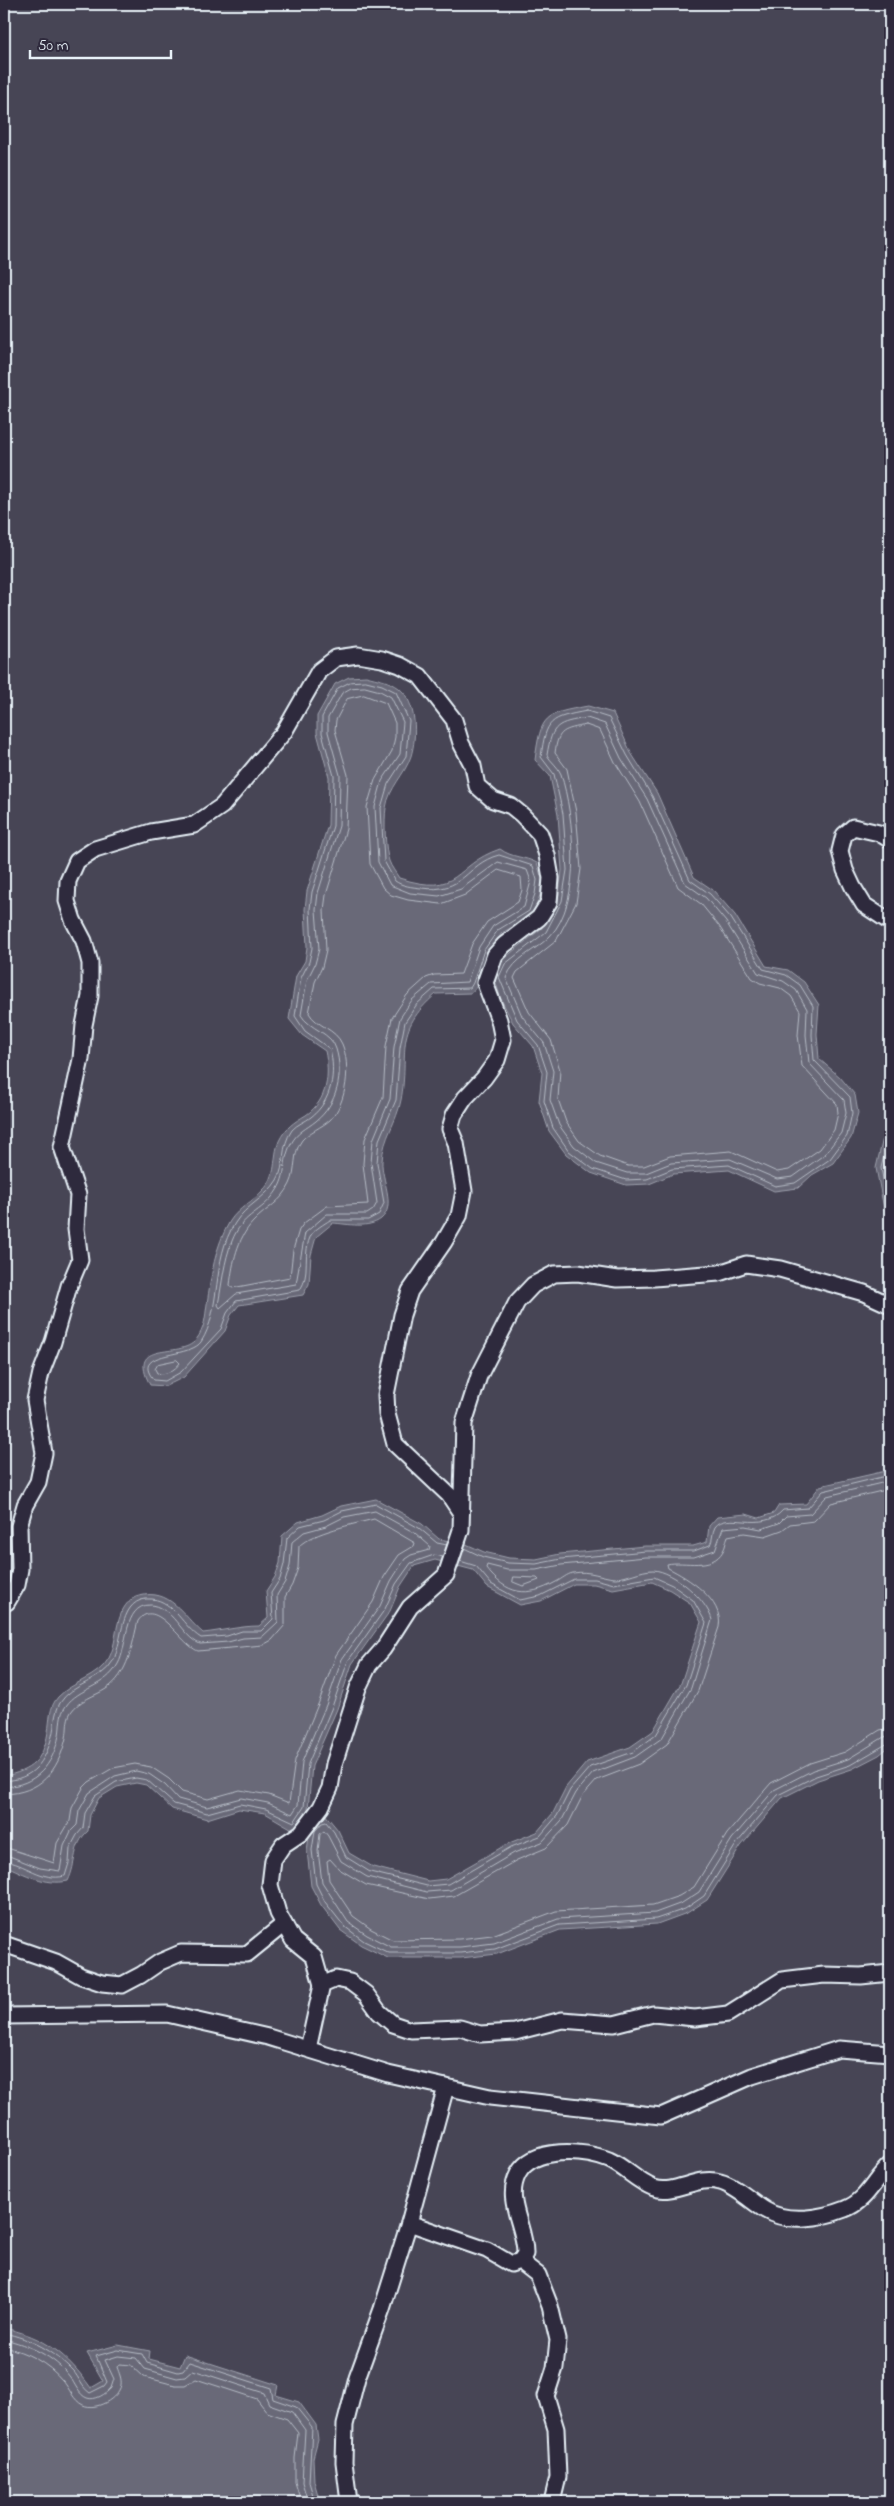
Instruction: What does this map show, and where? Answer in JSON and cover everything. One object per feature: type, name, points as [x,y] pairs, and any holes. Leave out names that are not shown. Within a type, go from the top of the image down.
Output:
[{"type":"street","points":[[4,1602],[7,1602],[17,1585],[20,1569],[20,1526],[25,1505],[38,1482],[44,1454],[35,1400],[41,1373],[53,1342],[69,1286],[80,1260],[76,1229],[78,1195],[62,1147],[81,1059],[84,1025],[90,996],[90,964],[84,941],[73,920],[67,901],[68,881],[77,861],[95,849],[152,832],[194,825],[222,806],[284,732],[319,671],[336,658],[358,655],[400,665],[420,676],[438,696],[454,720],[461,744],[472,766],[477,786],[492,800],[516,810],[540,834],[551,878],[549,902],[539,918],[504,945],[496,955],[487,976],[486,983],[499,1020],[503,1040],[497,1060],[484,1078],[465,1098],[454,1115],[450,1130],[456,1143],[464,1191],[459,1216],[410,1291],[391,1366],[386,1395],[387,1414],[395,1444],[449,1495],[461,1513]]},
{"type":"street","points":[[890,840],[879,833],[854,827],[844,835],[840,852],[845,870],[864,905],[890,922]]},
{"type":"street","points":[[308,2049],[322,1985],[314,1957],[293,1940],[278,1913],[270,1885],[273,1860],[283,1845],[300,1833],[321,1806],[330,1788],[334,1764],[358,1688],[369,1665],[383,1649],[410,1607],[446,1575],[459,1537],[464,1423],[479,1376],[517,1302],[533,1285],[554,1274],[578,1273],[617,1279],[654,1278],[719,1273],[746,1264],[780,1269],[864,1292],[890,1305]]},
{"type":"street","points":[[4,1944],[48,1959],[102,1983],[122,1985],[160,1962],[181,1953],[247,1954],[284,1924]]},
{"type":"street","points":[[322,1985],[336,1979],[350,1982],[366,1994],[379,2012],[393,2024],[411,2030],[460,2028],[480,2034],[515,2032],[562,2020],[614,2024],[653,2014],[696,2018],[728,2014],[782,1980],[824,1975],[861,1976],[890,1973]]},
{"type":"street","points":[[4,2016],[168,2014],[268,2037],[388,2074],[490,2097],[661,2116],[752,2076],[839,2049],[890,2053]]},
{"type":"street","points":[[350,2502],[344,2462],[345,2425],[357,2378],[382,2309],[409,2223],[446,2087]]},
{"type":"street","points":[[409,2223],[487,2250],[511,2264],[520,2260],[525,2254],[525,2245],[515,2212],[514,2183],[519,2172],[543,2155],[564,2151],[607,2159],[621,2166],[638,2180],[655,2188],[669,2189],[702,2180],[721,2182],[766,2211],[783,2217],[802,2218],[847,2208],[862,2200],[890,2165]]},
{"type":"street","points":[[520,2260],[538,2275],[550,2306],[558,2340],[555,2368],[546,2396],[556,2428],[558,2477],[552,2502]]},
{"type":"shaded area","points":[[4,4],[890,4],[890,2502],[4,2502]]},
{"type":"water","points":[[366,676],[388,682],[399,688],[409,702],[414,720],[415,730],[411,756],[390,794],[385,813],[385,835],[388,856],[399,878],[419,883],[435,884],[446,882],[484,856],[500,849],[537,863],[542,879],[540,895],[533,915],[502,933],[489,952],[478,985],[471,993],[436,994],[422,1007],[413,1020],[405,1043],[401,1100],[383,1153],[382,1168],[388,1200],[386,1214],[381,1219],[370,1224],[333,1223],[316,1237],[311,1255],[309,1284],[303,1295],[239,1305],[231,1315],[225,1331],[184,1377],[166,1386],[150,1385],[144,1370],[145,1361],[150,1355],[188,1346],[199,1336],[204,1323],[214,1261],[230,1221],[268,1185],[273,1173],[277,1147],[281,1136],[290,1126],[313,1109],[319,1102],[326,1086],[327,1060],[325,1051],[302,1035],[289,1019],[296,976],[305,961],[307,947],[305,909],[307,891],[328,825],[329,777],[317,733],[317,716],[335,684],[349,677]]},
{"type":"water","points":[[588,706],[613,713],[631,753],[657,793],[694,877],[713,890],[735,915],[766,966],[788,970],[804,982],[819,1005],[817,1034],[819,1059],[840,1077],[855,1095],[858,1113],[851,1138],[833,1163],[812,1175],[798,1188],[774,1191],[729,1170],[673,1174],[649,1184],[626,1185],[591,1173],[566,1154],[549,1131],[539,1101],[542,1073],[533,1046],[513,1023],[501,999],[494,977],[501,961],[542,928],[558,900],[562,870],[558,815],[550,776],[535,760],[543,725],[547,719],[562,711]]},
{"type":"water","points":[[890,1119],[890,1222],[886,1219],[876,1168],[886,1125]]},
{"type":"water","points":[[890,1470],[890,1746],[879,1755],[852,1769],[818,1780],[782,1798],[741,1846],[707,1900],[687,1913],[657,1924],[560,1930],[497,1954],[461,1958],[388,1958],[361,1945],[340,1930],[321,1905],[311,1886],[307,1851],[310,1829],[324,1813],[338,1830],[349,1853],[373,1867],[428,1881],[446,1879],[509,1843],[537,1832],[553,1813],[566,1787],[587,1762],[630,1747],[653,1731],[681,1683],[701,1622],[690,1603],[670,1590],[652,1582],[613,1589],[594,1584],[574,1584],[541,1601],[520,1605],[487,1587],[473,1570],[435,1560],[414,1566],[400,1587],[390,1611],[352,1664],[337,1709],[312,1766],[308,1809],[294,1830],[265,1813],[239,1809],[207,1819],[172,1809],[146,1785],[136,1783],[117,1787],[99,1798],[90,1815],[88,1831],[79,1842],[68,1881],[43,1881],[4,1865],[4,1776],[28,1768],[39,1757],[46,1742],[50,1714],[55,1701],[64,1692],[92,1675],[104,1665],[111,1653],[122,1611],[128,1603],[139,1596],[160,1596],[168,1599],[203,1633],[259,1626],[268,1618],[266,1591],[275,1577],[280,1563],[282,1536],[298,1522],[322,1515],[341,1506],[376,1499],[422,1524],[439,1539],[466,1544],[484,1552],[509,1558],[536,1559],[560,1554],[645,1546],[693,1546],[707,1542],[709,1526],[717,1517],[746,1514],[759,1518],[774,1513],[779,1505],[806,1504],[820,1486]]},
{"type":"water","points":[[4,2328],[32,2336],[54,2349],[64,2356],[91,2388],[103,2381],[87,2353],[118,2345],[150,2351],[149,2359],[180,2367],[185,2355],[278,2385],[276,2395],[299,2402],[316,2425],[318,2439],[313,2458],[314,2481],[320,2502],[4,2502]]}]
